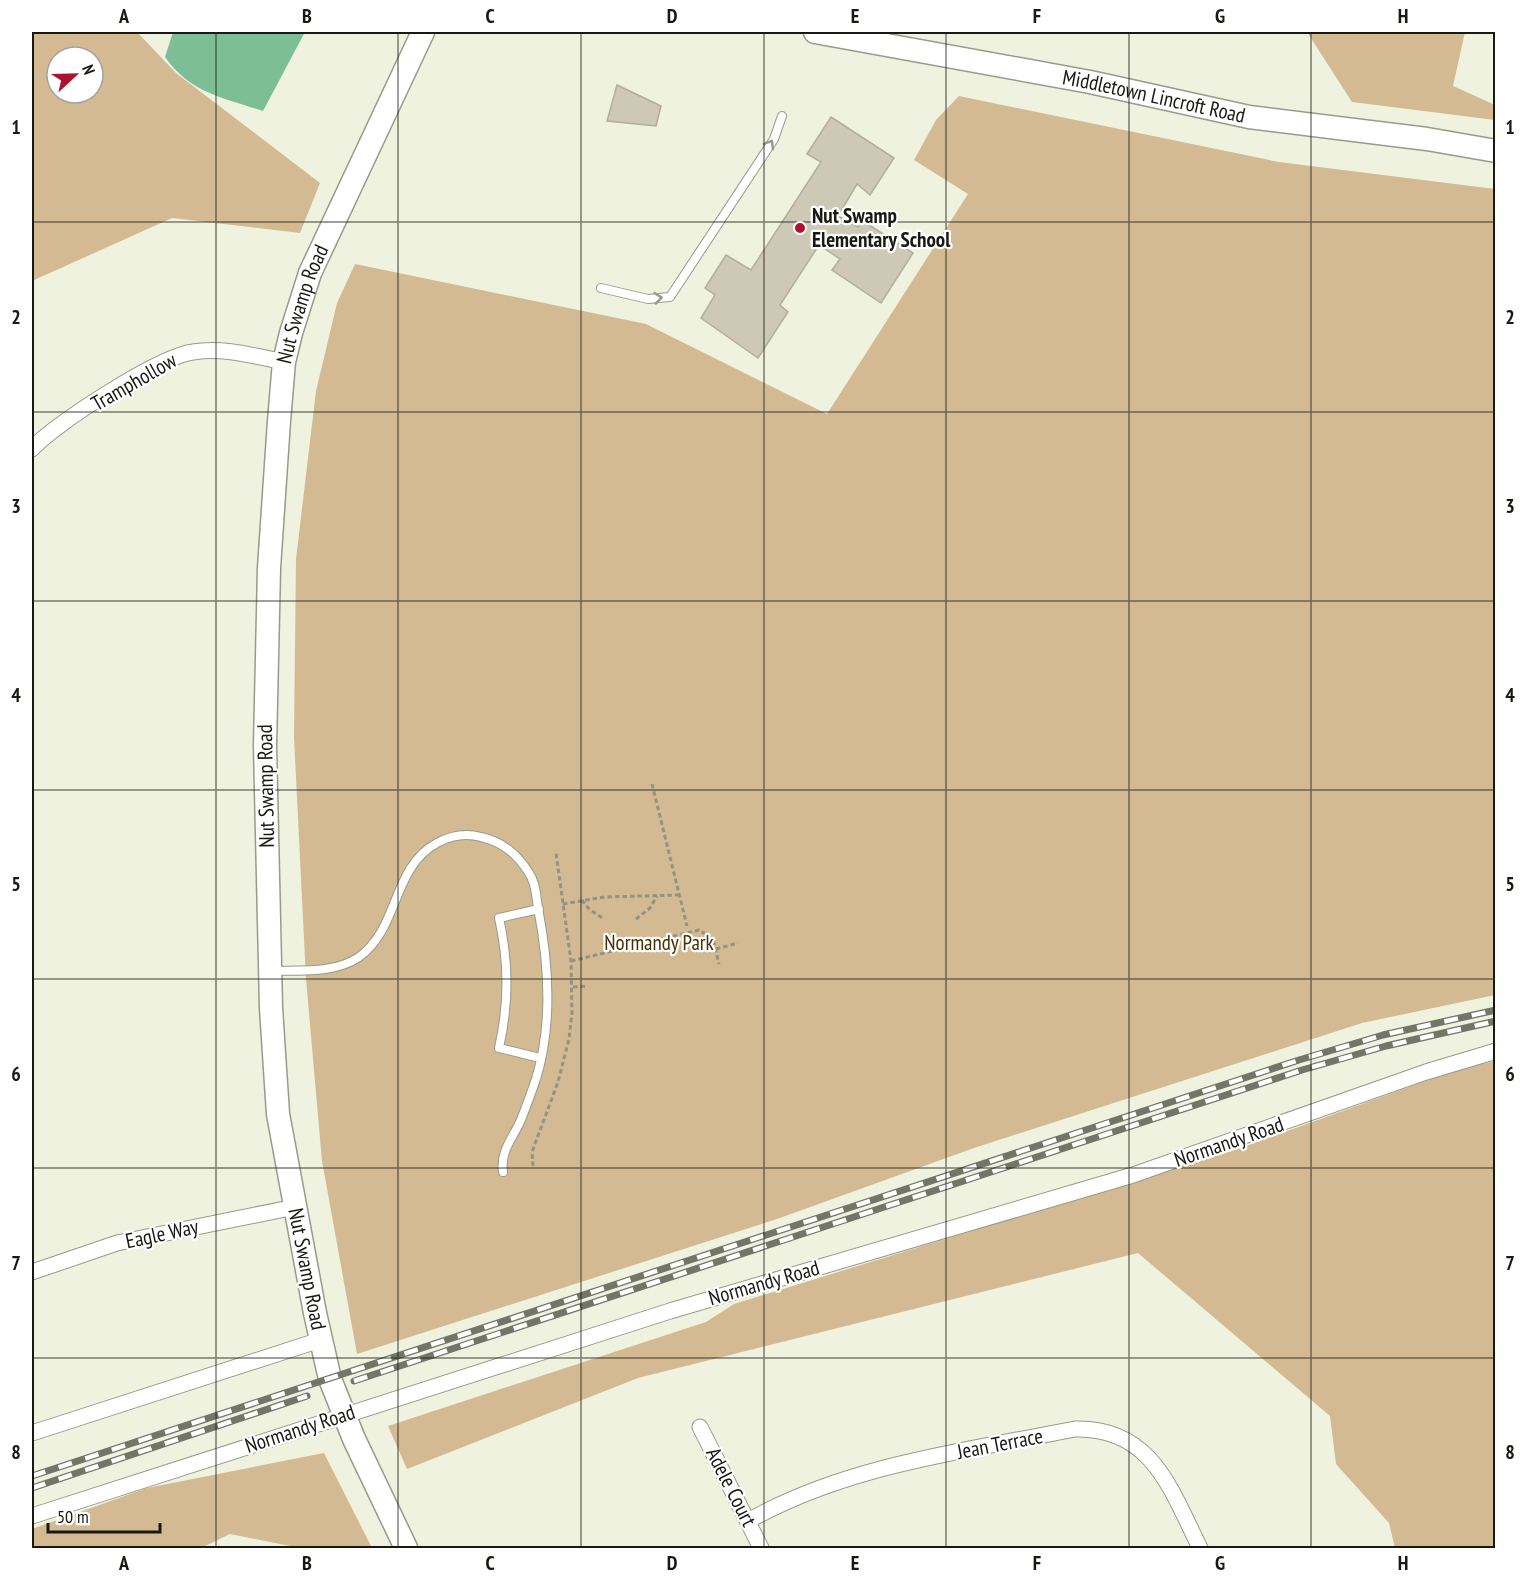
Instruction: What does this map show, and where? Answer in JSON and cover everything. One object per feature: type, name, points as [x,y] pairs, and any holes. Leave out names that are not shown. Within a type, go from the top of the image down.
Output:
[{"type":"main road","name":"Nut Swamp Road","points":[[406,1548],[343,1414],[320,1340],[295,1207],[274,1075],[265,746],[266,640],[284,362],[296,313],[310,273],[423,32]]},
{"type":"main road","name":"Middletown Lincroft Road","points":[[815,32],[1090,82],[1249,117],[1419,138],[1496,151]]},
{"type":"street","name":"Tramphollow","points":[[32,449],[59,426],[170,357],[212,350],[284,362]]},
{"type":"street","name":"Normandy Road","points":[[32,1516],[343,1414],[670,1311],[1133,1175],[1426,1072],[1496,1051]]},
{"type":"street","name":"Eagle Way","points":[[32,1272],[117,1243],[295,1207]]},
{"type":"street","points":[[32,1433],[320,1340]]},
{"type":"street","name":"Adele Court","points":[[700,1426],[761,1548]]},
{"type":"street","name":"Jean Terrace","points":[[748,1521],[794,1497],[874,1471],[1076,1429],[1090,1429],[1116,1434],[1130,1440],[1150,1456],[1200,1548]]},
{"type":"lane","points":[[601,288],[648,299],[670,297],[774,139],[783,116]]},
{"type":"lane","points":[[270,971],[324,970],[340,966],[359,957],[372,945],[382,928],[410,865],[428,848],[447,838],[471,834],[497,840],[520,859],[533,879],[539,909],[546,948],[547,997],[536,1078],[519,1123],[504,1151],[503,1172]]},
{"type":"lane","points":[[539,909],[500,918],[509,983],[499,1048],[540,1058]]},
{"type":"path","points":[[652,784],[687,926]]},
{"type":"path","points":[[533,1166],[532,1152],[546,1119],[569,1039],[573,987],[572,961],[556,853]]},
{"type":"path","points":[[563,904],[582,900],[679,895]]},
{"type":"path","points":[[636,919],[650,908],[657,896]]},
{"type":"path","points":[[582,900],[589,909],[604,919]]},
{"type":"path","points":[[572,961],[699,930],[713,939],[719,963]]},
{"type":"path","points":[[624,939],[627,954]]},
{"type":"path","points":[[716,949],[738,943]]},
{"type":"path","points":[[573,987],[588,986]]},
{"type":"green space","points":[[32,32],[137,32],[176,73],[320,183],[300,233],[172,218],[32,281]]},
{"type":"green space","points":[[1307,32],[1465,32],[1453,86],[1495,105],[1495,120],[1352,102]]},
{"type":"green space","name":"Normandy Park","points":[[959,96],[1279,162],[1495,189],[1495,995],[1362,1023],[974,1148],[777,1219],[357,1354],[322,1161],[306,979],[294,737],[296,559],[316,391],[337,303],[355,264],[646,324],[827,414],[968,194],[914,160],[936,120]]},
{"type":"green space","points":[[1495,1061],[1495,1548],[1395,1548],[1389,1523],[1336,1464],[1330,1416],[1138,1253],[638,1378],[407,1469],[388,1426],[706,1322],[734,1304],[1235,1150],[1456,1070]]},
{"type":"green space","points":[[324,1453],[372,1548],[300,1548],[230,1534],[201,1548],[32,1548],[32,1529],[147,1488]]},
{"type":"shaded area","points":[[173,32],[305,32],[263,111],[221,98],[185,79],[165,57]]},
{"type":"building","points":[[617,85],[661,106],[656,126],[607,121]]},
{"type":"building","name":"Nut Swamp Elementary School","points":[[831,117],[894,158],[870,195],[857,184],[838,216],[858,227],[863,221],[913,253],[881,303],[832,270],[840,259],[819,245],[780,305],[788,312],[758,358],[701,318],[715,295],[705,288],[726,255],[751,270],[821,162],[807,154]]},
{"type":"railway","points":[[32,1476],[1299,1060],[1383,1035],[1496,1010]]},
{"type":"railway","points":[[354,1381],[1302,1070],[1386,1046],[1496,1021]]},
{"type":"railway","points":[[32,1488],[307,1396]]},
{"type":"place","name":"Nut Swamp Elementary School","points":[[800,228]]}]
